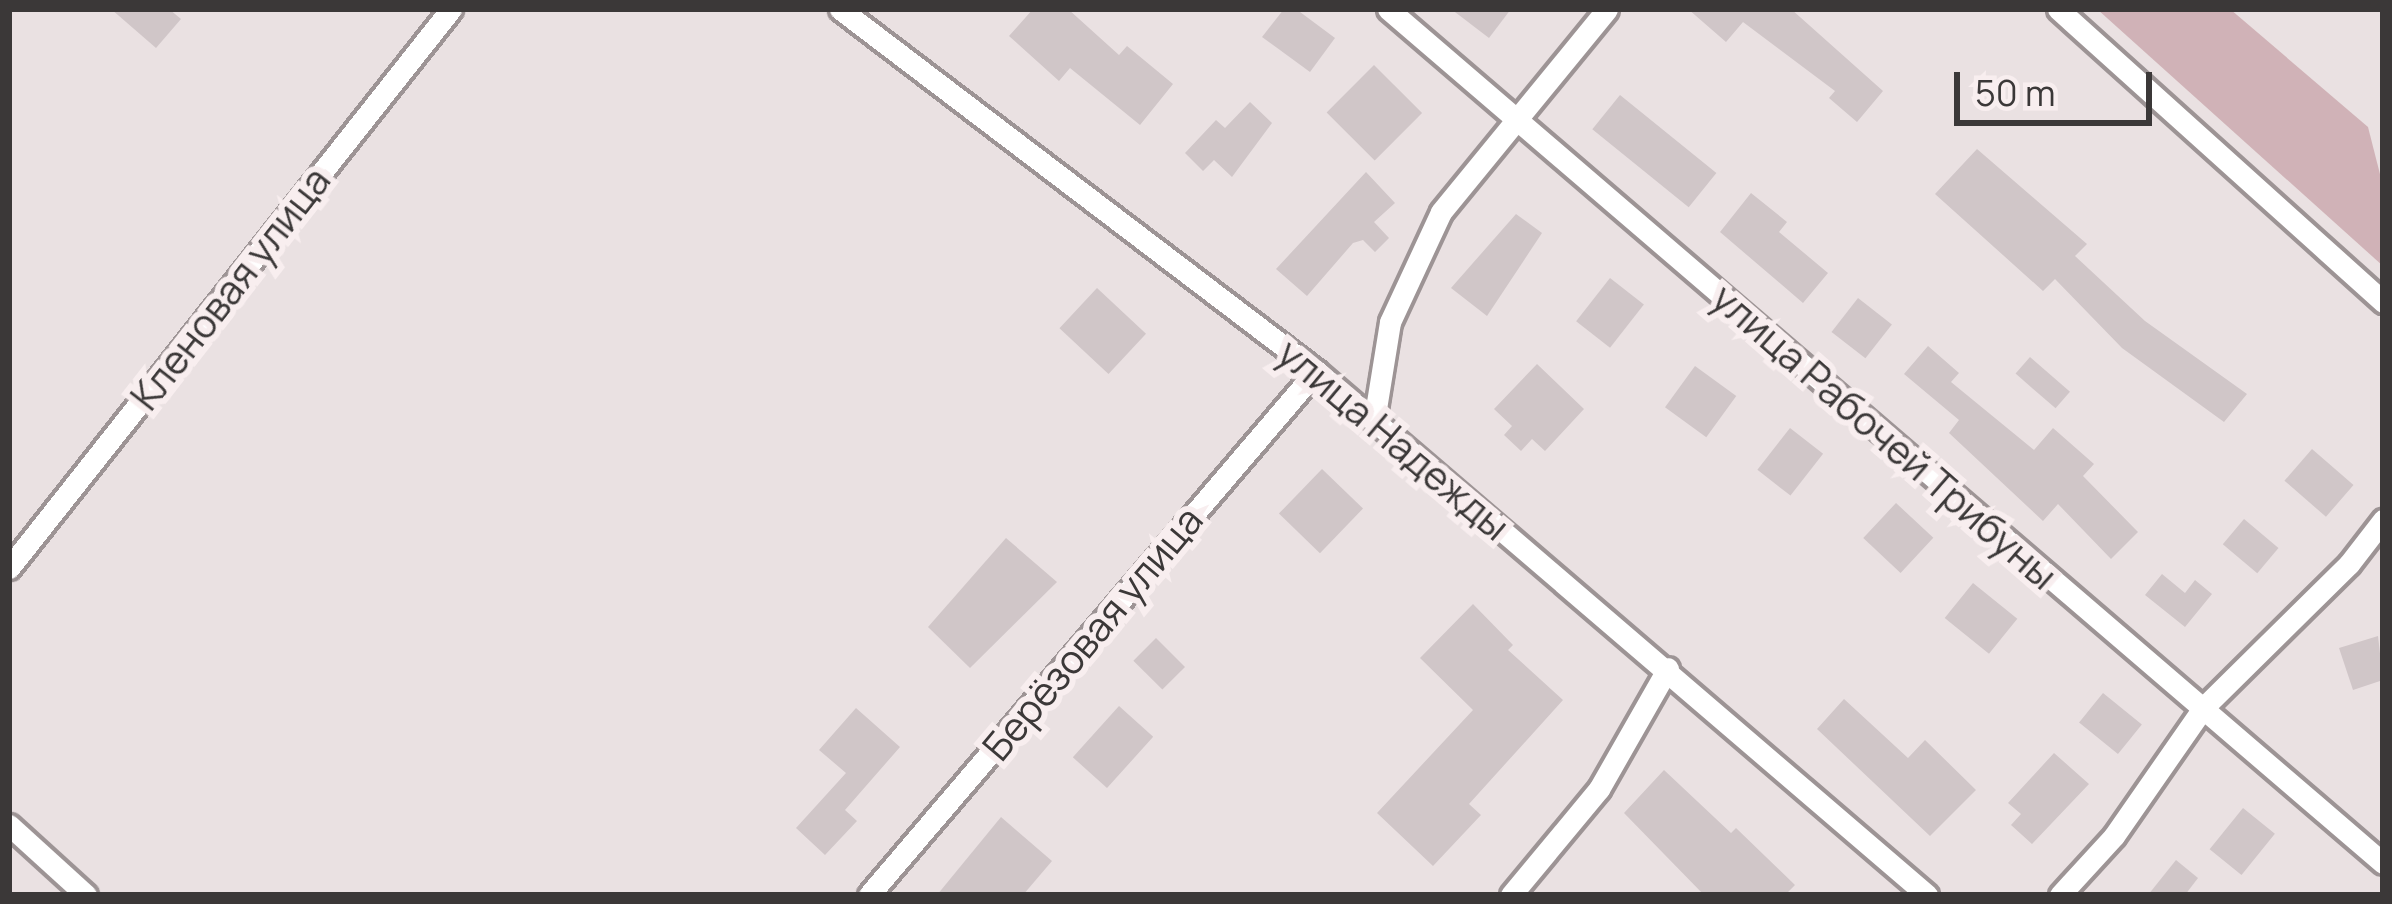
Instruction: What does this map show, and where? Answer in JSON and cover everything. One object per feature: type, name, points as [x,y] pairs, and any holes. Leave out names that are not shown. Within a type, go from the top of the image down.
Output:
[{"type":"street","name":"Кленовая улица","points":[[9,568],[452,9]]},
{"type":"street","name":"улица Надежды","points":[[840,9],[1316,371],[1668,668],[1927,895]]},
{"type":"street","name":"улица Рабочей Трибуны","points":[[1388,9],[2383,863]]},
{"type":"street","points":[[1374,421],[1390,322],[1433,230],[1606,9]]},
{"type":"street","points":[[2058,9],[2383,302]]},
{"type":"street","name":"Берёзовая улица","points":[[869,895],[1316,371]]},
{"type":"street","points":[[2060,895],[2114,836],[2203,708],[2349,564],[2383,520]]},
{"type":"street","points":[[1511,895],[1599,789],[1668,668]]},
{"type":"street","points":[[9,825],[86,895]]},
{"type":"shaded area","points":[[2097,9],[2230,9],[2368,127],[2383,186],[2383,266]]},
{"type":"building","points":[[111,9],[169,9],[181,19],[156,48]]},
{"type":"building","points":[[1033,9],[1068,9],[1119,55],[1127,46],[1173,84],[1140,125],[1070,68],[1059,81],[1009,36]]},
{"type":"building","points":[[1284,9],[1296,9],[1335,38],[1310,72],[1262,37]]},
{"type":"building","points":[[1451,9],[1511,9],[1489,38]]},
{"type":"building","points":[[1688,9],[1791,9],[1883,91],[1857,122],[1829,98],[1835,91],[1743,22],[1726,42]]},
{"type":"building","points":[[1374,65],[1422,113],[1375,160],[1327,112]]},
{"type":"building","points":[[1620,95],[1716,173],[1689,207],[1592,129]]},
{"type":"building","points":[[1250,102],[1272,123],[1232,177],[1214,160],[1203,171],[1185,153],[1216,120],[1225,128]]},
{"type":"building","points":[[1977,149],[2087,244],[2075,256],[2145,321],[2247,394],[2224,422],[2122,348],[2055,279],[2043,291],[1935,194]]},
{"type":"building","points":[[1366,172],[1395,203],[1374,222],[1389,238],[1375,252],[1363,240],[1353,243],[1307,296],[1276,269]]},
{"type":"building","points":[[1751,193],[1787,222],[1779,232],[1828,273],[1803,303],[1720,232]]},
{"type":"building","points":[[1516,214],[1542,233],[1487,316],[1451,288]]},
{"type":"building","points":[[1610,278],[1644,304],[1610,348],[1576,321]]},
{"type":"building","points":[[1097,288],[1146,334],[1108,374],[1059,328]]},
{"type":"building","points":[[1858,298],[1892,324],[1865,358],[1832,332]]},
{"type":"building","points":[[1928,346],[1959,373],[1951,382],[2034,450],[2053,428],[2094,464],[2083,476],[2138,532],[2111,559],[2058,504],[2043,521],[1949,433],[1959,420],[1904,374]]},
{"type":"building","points":[[2030,357],[2070,392],[2056,408],[2016,374]]},
{"type":"building","points":[[1537,364],[1584,409],[1545,451],[1532,439],[1521,451],[1504,435],[1512,426],[1494,409]]},
{"type":"building","points":[[1695,366],[1736,396],[1706,437],[1665,407]]},
{"type":"building","points":[[1790,428],[1823,454],[1790,496],[1757,470]]},
{"type":"building","points":[[2312,449],[2354,485],[2326,517],[2284,481]]},
{"type":"building","points":[[1322,469],[1363,509],[1320,553],[1279,514]]},
{"type":"building","points":[[1896,503],[1933,538],[1901,573],[1863,538]]},
{"type":"building","points":[[2244,519],[2278,548],[2257,573],[2223,544]]},
{"type":"building","points":[[1006,538],[1057,582],[970,668],[928,627]]},
{"type":"building","points":[[2162,574],[2185,593],[2195,580],[2212,594],[2185,627],[2145,595]]},
{"type":"building","points":[[1973,583],[2017,619],[1989,654],[1945,618]]},
{"type":"building","points":[[1473,604],[1513,645],[1508,650],[1563,700],[1469,804],[1481,815],[1433,866],[1377,813],[1473,710],[1420,658]]},
{"type":"building","points":[[2378,636],[2383,680],[2353,690],[2339,648]]},
{"type":"building","points":[[1156,638],[1185,667],[1162,690],[1133,661]]},
{"type":"building","points":[[2103,693],[2142,724],[2118,754],[2079,723]]},
{"type":"building","points":[[1844,699],[1908,758],[1925,740],[1976,790],[1930,836],[1817,729]]},
{"type":"building","points":[[1119,706],[1153,737],[1107,788],[1073,757]]},
{"type":"building","points":[[856,708],[900,747],[845,810],[857,821],[825,855],[796,828],[846,773],[819,750]]},
{"type":"building","points":[[2054,753],[2089,784],[2032,844],[2011,825],[2021,814],[2008,803]]},
{"type":"building","points":[[1664,770],[1731,833],[1736,828],[1795,885],[1785,895],[1704,895],[1624,813]]},
{"type":"building","points":[[2243,808],[2275,834],[2242,875],[2210,849]]},
{"type":"building","points":[[1001,817],[1052,861],[1023,895],[937,895]]},
{"type":"building","points":[[2176,860],[2198,878],[2185,895],[2148,895]]}]
